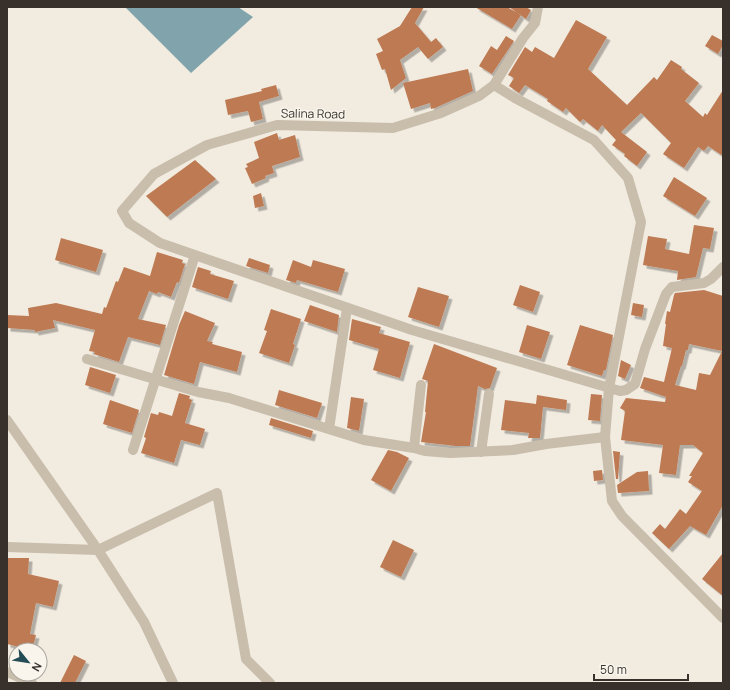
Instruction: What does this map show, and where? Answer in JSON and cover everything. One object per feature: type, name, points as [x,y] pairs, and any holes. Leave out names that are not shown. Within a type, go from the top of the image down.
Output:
[{"type":"street","name":"Salina Road","points":[[195,255],[160,243],[129,223],[122,211],[154,174],[207,145],[277,125],[393,128],[441,113],[479,96],[494,85],[523,38],[535,24],[538,7]]},
{"type":"street","points":[[494,85],[515,98],[594,140],[628,178],[641,222],[609,388],[605,437],[612,501],[622,516],[723,618]]},
{"type":"street","points":[[134,450],[195,255],[412,330],[615,390],[626,390],[635,384],[660,306],[666,294],[672,287],[704,283],[712,279],[723,267]]},
{"type":"street","points":[[330,429],[347,308]]},
{"type":"street","points":[[87,359],[198,392],[229,398],[364,440],[426,451],[450,453],[513,450],[546,444],[605,437]]},
{"type":"street","points":[[414,448],[421,385]]},
{"type":"street","points":[[482,452],[489,394]]},
{"type":"street","points":[[7,420],[98,550],[144,622],[173,683]]},
{"type":"street","points":[[7,547],[98,550],[217,493],[246,659],[270,683]]},
{"type":"street","points":[[7,672],[32,683]]},
{"type":"water","points":[[125,7],[238,7],[253,17],[191,73]]},
{"type":"building","points":[[412,7],[424,7],[415,23],[431,42],[436,38],[443,47],[428,59],[418,47],[400,60],[406,78],[391,90],[385,69],[382,70],[376,54],[383,51],[377,39],[400,26]]},
{"type":"building","points":[[475,7],[507,7],[521,15],[512,29]]},
{"type":"building","points":[[509,7],[526,7],[531,10],[526,19]]},
{"type":"building","points":[[576,20],[607,37],[588,69],[627,105],[654,77],[657,80],[671,60],[682,67],[681,69],[699,83],[685,101],[703,117],[705,113],[707,115],[723,90],[723,156],[708,146],[704,151],[698,147],[684,168],[663,154],[671,143],[641,113],[621,132],[647,152],[637,166],[624,156],[625,154],[612,145],[616,140],[602,125],[598,131],[583,119],[580,122],[566,108],[563,112],[547,101],[548,99],[525,85],[519,93],[509,86],[514,78],[508,75],[525,47],[532,52],[535,47],[554,58]]},
{"type":"building","points":[[712,35],[723,41],[723,45],[718,54],[705,46]]},
{"type":"building","points":[[506,36],[514,41],[492,74],[479,66],[491,46],[497,50]]},
{"type":"building","points":[[468,69],[473,91],[435,108],[431,109],[430,103],[411,109],[403,83]]},
{"type":"building","points":[[276,85],[279,96],[259,102],[263,119],[251,122],[248,111],[228,115],[225,100],[262,91],[261,89]]},
{"type":"building","points":[[277,133],[279,140],[295,135],[300,157],[272,166],[274,173],[265,176],[266,178],[252,184],[245,168],[248,167],[246,164],[259,158],[254,142]]},
{"type":"building","points":[[195,160],[216,179],[167,217],[146,196]]},
{"type":"building","points":[[674,177],[707,198],[695,216],[663,196]]},
{"type":"building","points":[[261,193],[264,206],[255,208],[253,196]]},
{"type":"building","points":[[694,225],[714,228],[710,249],[703,248],[696,277],[677,280],[678,271],[643,265],[648,236],[667,239],[665,249],[689,254]]},
{"type":"building","points":[[61,238],[103,250],[96,272],[55,260]]},
{"type":"building","points":[[157,252],[183,260],[182,263],[185,264],[179,283],[177,282],[171,297],[158,292],[157,294],[149,291],[138,319],[166,325],[160,345],[128,337],[119,362],[89,351],[95,330],[53,320],[55,328],[35,332],[35,330],[7,328],[7,315],[29,316],[28,308],[56,303],[102,314],[104,307],[106,308],[116,281],[118,282],[124,267],[150,276]]},
{"type":"building","points":[[249,258],[270,265],[268,273],[246,266]]},
{"type":"building","points":[[293,260],[311,267],[313,260],[345,269],[338,292],[297,280],[296,283],[286,280]]},
{"type":"building","points":[[198,267],[211,271],[210,274],[234,281],[228,299],[192,287]]},
{"type":"building","points":[[520,285],[540,292],[533,312],[513,305]]},
{"type":"building","points":[[418,287],[449,296],[439,327],[408,317]]},
{"type":"building","points":[[704,290],[723,296],[723,505],[706,535],[690,526],[669,549],[652,533],[660,524],[665,529],[680,509],[686,514],[702,491],[688,482],[692,476],[689,476],[703,453],[693,445],[680,445],[676,475],[659,473],[663,445],[621,440],[625,411],[620,408],[626,398],[665,402],[666,397],[640,388],[644,377],[664,382],[672,348],[663,346],[665,324],[667,311],[670,312],[675,293]],"holes":[[[689,344],[722,351],[710,375],[699,373],[696,390],[675,385]]]},
{"type":"building","points":[[633,303],[644,305],[642,317],[631,315]]},
{"type":"building","points":[[310,305],[339,315],[337,332],[304,321]]},
{"type":"building","points":[[271,309],[301,319],[289,363],[259,353],[267,331],[264,330]]},
{"type":"building","points":[[185,311],[215,323],[207,341],[213,342],[212,344],[242,352],[237,372],[200,362],[194,384],[164,375],[179,325]]},
{"type":"building","points":[[352,319],[381,327],[379,333],[410,342],[400,378],[373,370],[379,349],[349,340]]},
{"type":"building","points":[[527,325],[550,332],[541,359],[519,352]]},
{"type":"building","points":[[580,325],[613,335],[606,370],[604,370],[602,376],[567,365]]},
{"type":"building","points":[[434,344],[497,368],[490,388],[485,389],[478,386],[470,446],[421,442],[426,412],[428,381],[422,379]]},
{"type":"building","points":[[621,360],[631,365],[625,379],[618,376]]},
{"type":"building","points":[[90,367],[116,375],[110,393],[85,385]]},
{"type":"building","points":[[279,390],[322,403],[317,418],[275,405]]},
{"type":"building","points":[[179,393],[190,396],[189,399],[192,400],[185,423],[205,429],[200,445],[181,440],[174,463],[141,453],[146,438],[144,437],[151,413],[158,415],[159,412],[172,416]]},
{"type":"building","points":[[591,394],[602,395],[600,421],[588,420]]},
{"type":"building","points":[[537,395],[567,400],[566,410],[543,407],[540,438],[528,438],[529,433],[501,430],[505,400],[536,404]]},
{"type":"building","points":[[351,397],[364,399],[359,431],[347,428]]},
{"type":"building","points":[[110,400],[139,410],[132,433],[103,424]]},
{"type":"building","points":[[271,418],[313,431],[311,438],[269,425]]},
{"type":"building","points":[[388,450],[397,452],[409,458],[391,491],[371,480]]},
{"type":"building","points":[[613,451],[620,452],[618,479],[616,479]]},
{"type":"building","points":[[602,470],[603,480],[594,481],[593,471]]},
{"type":"building","points":[[648,471],[649,491],[618,493],[617,485],[637,472]]},
{"type":"building","points":[[393,540],[414,550],[401,577],[380,567]]},
{"type":"building","points":[[723,553],[723,596],[702,579]]},
{"type":"building","points":[[7,558],[29,558],[28,574],[59,581],[53,607],[36,603],[30,634],[36,635],[34,642],[8,642],[7,644]]},
{"type":"building","points":[[74,655],[86,661],[75,683],[60,683]]}]
